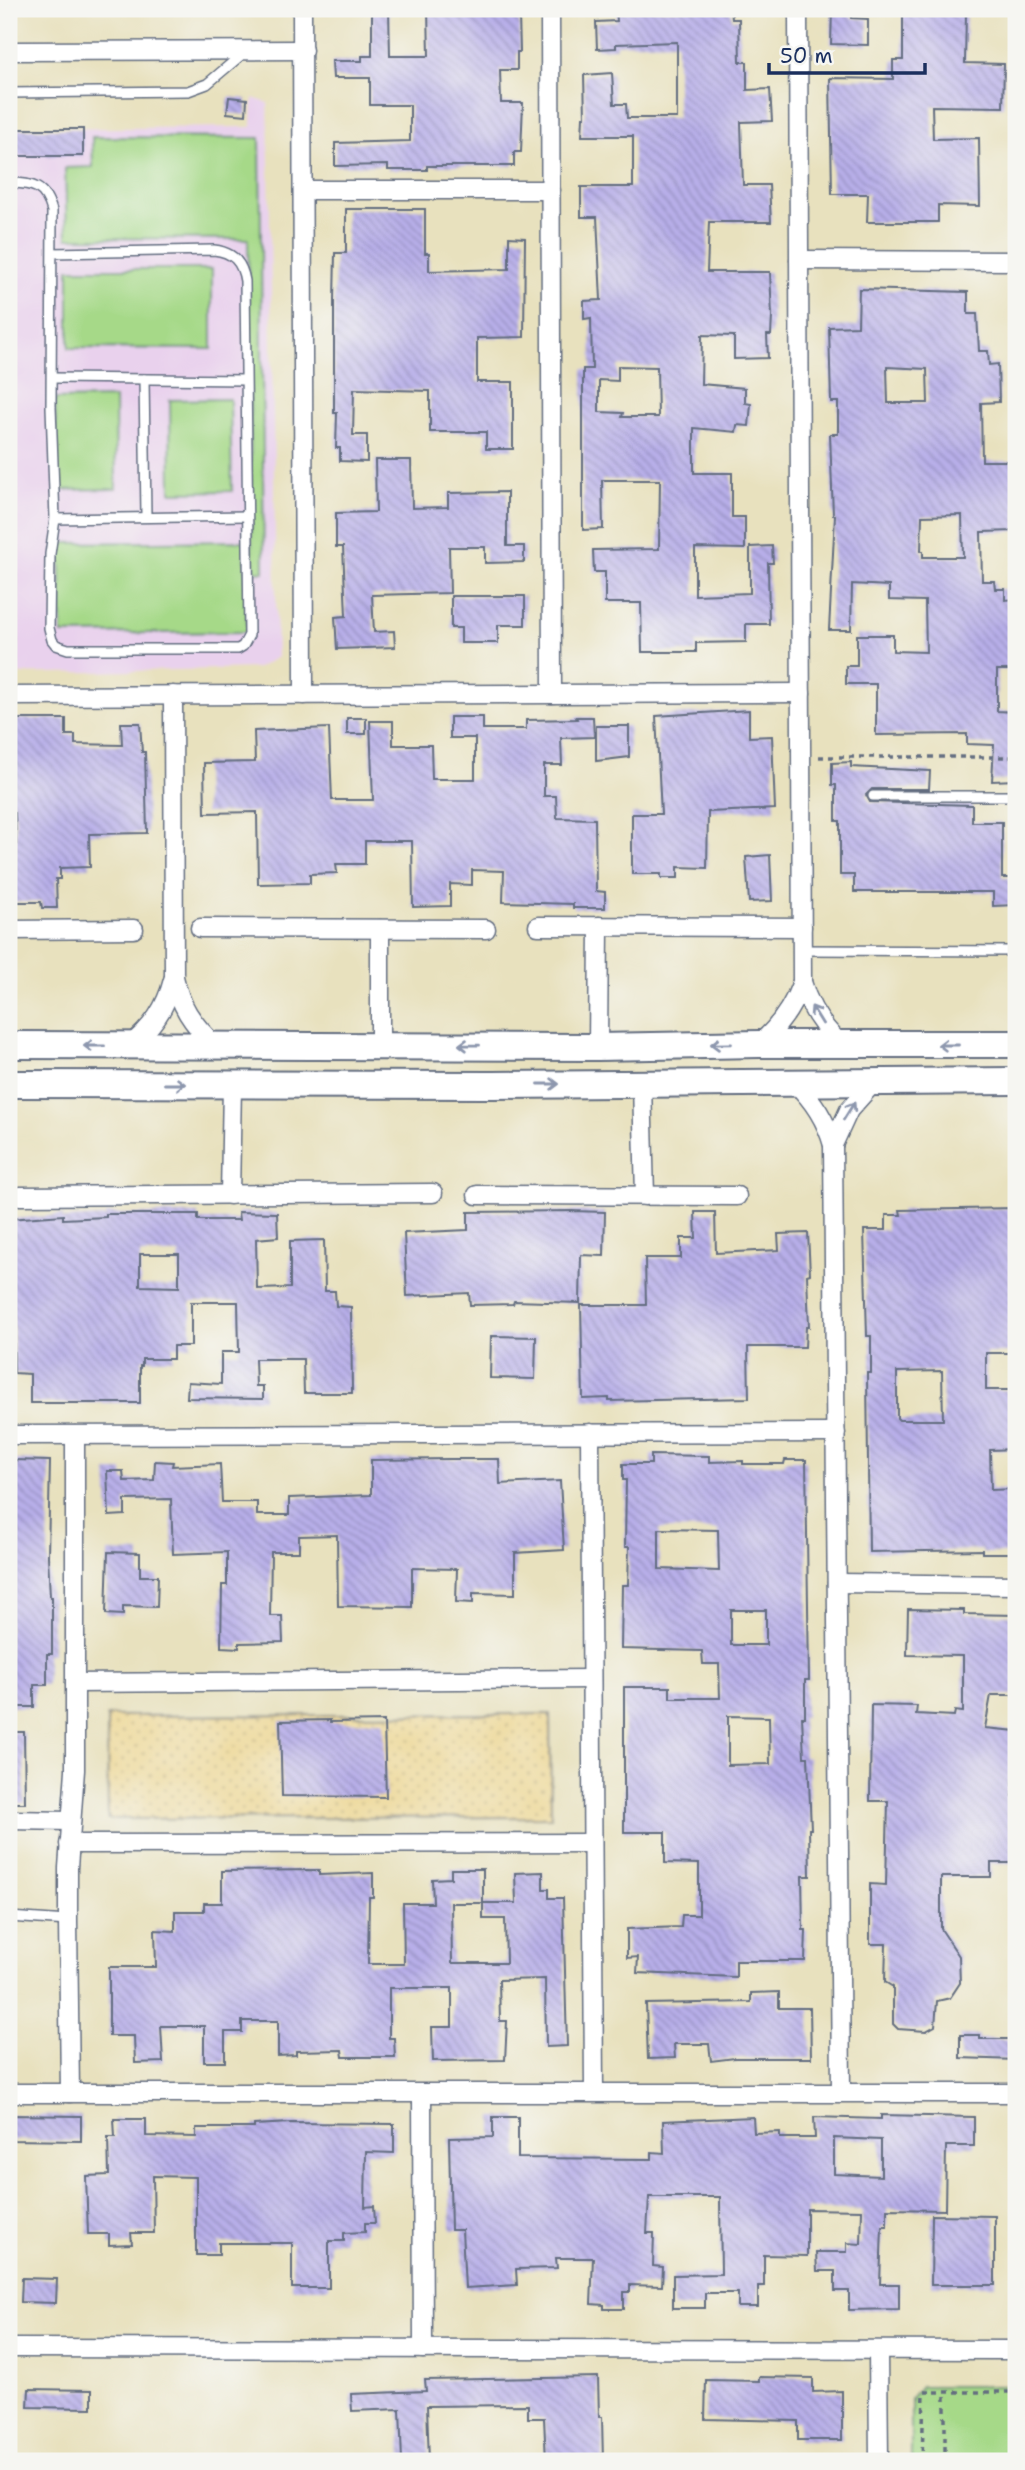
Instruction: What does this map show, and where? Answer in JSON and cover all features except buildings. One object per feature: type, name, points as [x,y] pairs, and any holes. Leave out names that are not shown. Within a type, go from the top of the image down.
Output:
[{"type":"main road","points":[[9,1045],[380,1044],[598,1047],[1010,1041]]},
{"type":"main road","points":[[493,1085],[486,1072],[494,1062],[573,1057],[598,1047]]},
{"type":"main road","points":[[11,1086],[1016,1081]]},
{"type":"street","points":[[302,9],[304,695]]},
{"type":"street","points":[[550,9],[552,694]]},
{"type":"street","points":[[798,9],[802,982],[809,1003],[820,1022],[841,1044]]},
{"type":"street","points":[[9,51],[303,50]]},
{"type":"street","points":[[303,190],[551,190]]},
{"type":"street","points":[[799,260],[1016,261]]},
{"type":"street","points":[[9,696],[801,693]]},
{"type":"street","points":[[173,695],[174,977],[178,997],[187,1015],[199,1031],[214,1044]]},
{"type":"street","points":[[538,926],[802,927]]},
{"type":"street","points":[[598,1047],[599,926]]},
{"type":"street","points":[[200,928],[486,929]]},
{"type":"street","points":[[9,930],[134,929]]},
{"type":"street","points":[[380,929],[380,1044]]},
{"type":"street","points":[[130,1046],[154,1023],[163,1009],[174,977]]},
{"type":"street","points":[[759,1044],[785,1016],[802,982]]},
{"type":"street","points":[[833,1145],[849,1110],[874,1082]]},
{"type":"street","points":[[795,1083],[806,1093],[823,1118],[833,1145],[841,2091]]},
{"type":"street","points":[[642,1084],[645,1196]]},
{"type":"street","points":[[230,1195],[232,1085]]},
{"type":"street","points":[[20,1196],[433,1193]]},
{"type":"street","points":[[477,1195],[737,1196]]},
{"type":"street","points":[[590,1433],[594,2092]]},
{"type":"street","points":[[9,1435],[836,1433]]},
{"type":"street","points":[[70,2093],[68,1921],[69,1844],[75,1770],[75,1435]]},
{"type":"street","points":[[837,1583],[1016,1586]]},
{"type":"street","points":[[75,1683],[591,1679]]},
{"type":"street","points":[[9,1820],[71,1821]]},
{"type":"street","points":[[69,1844],[592,1843]]},
{"type":"street","points":[[9,2093],[1016,2093]]},
{"type":"street","points":[[422,2094],[423,2350]]},
{"type":"street","points":[[9,2348],[1016,2350]]},
{"type":"street","points":[[878,2351],[878,2461]]},
{"type":"lane","points":[[9,93],[188,91],[206,84],[246,51]]},
{"type":"lane","points":[[9,183],[32,185],[41,189],[49,199],[51,211],[51,407],[55,519],[50,554],[49,628],[52,640],[56,645],[68,649],[232,650],[243,646],[249,635],[245,281],[241,264],[233,256],[214,250],[52,253]]},
{"type":"lane","points":[[53,378],[245,380]]},
{"type":"lane","points":[[144,379],[146,516]]},
{"type":"lane","points":[[55,519],[247,516]]},
{"type":"lane","points":[[873,796],[1016,796]]},
{"type":"lane","points":[[802,950],[1016,951]]},
{"type":"lane","points":[[9,1917],[68,1921]]},
{"type":"path","points":[[801,757],[1016,757]]},
{"type":"path","points":[[922,2461],[924,2392],[1016,2392]]},
{"type":"path","points":[[945,2392],[945,2461]]},
{"type":"shaded area","points":[[253,98],[268,103],[277,657],[258,668],[9,674],[9,129],[252,127]],"holes":[[[92,137],[260,139],[252,571],[248,239],[67,238],[65,169],[93,167]]]},
{"type":"green space","points":[[92,137],[260,138],[264,572],[252,571],[248,239],[67,238],[65,168],[93,167]]},
{"type":"green space","points":[[69,269],[212,269],[212,349],[69,348]]},
{"type":"green space","points":[[115,398],[116,489],[57,490],[55,399]]},
{"type":"green space","points":[[230,399],[232,491],[171,492],[170,400]]},
{"type":"green space","points":[[245,541],[247,632],[62,634],[60,543]]},
{"type":"green space","points":[[921,2386],[1016,2386],[1016,2461],[911,2461],[911,2398]]},
{"type":"sand","points":[[16,569],[17,666],[9,666],[9,570]]},
{"type":"sand","points":[[550,1714],[551,1817],[108,1819],[107,1716]]}]
